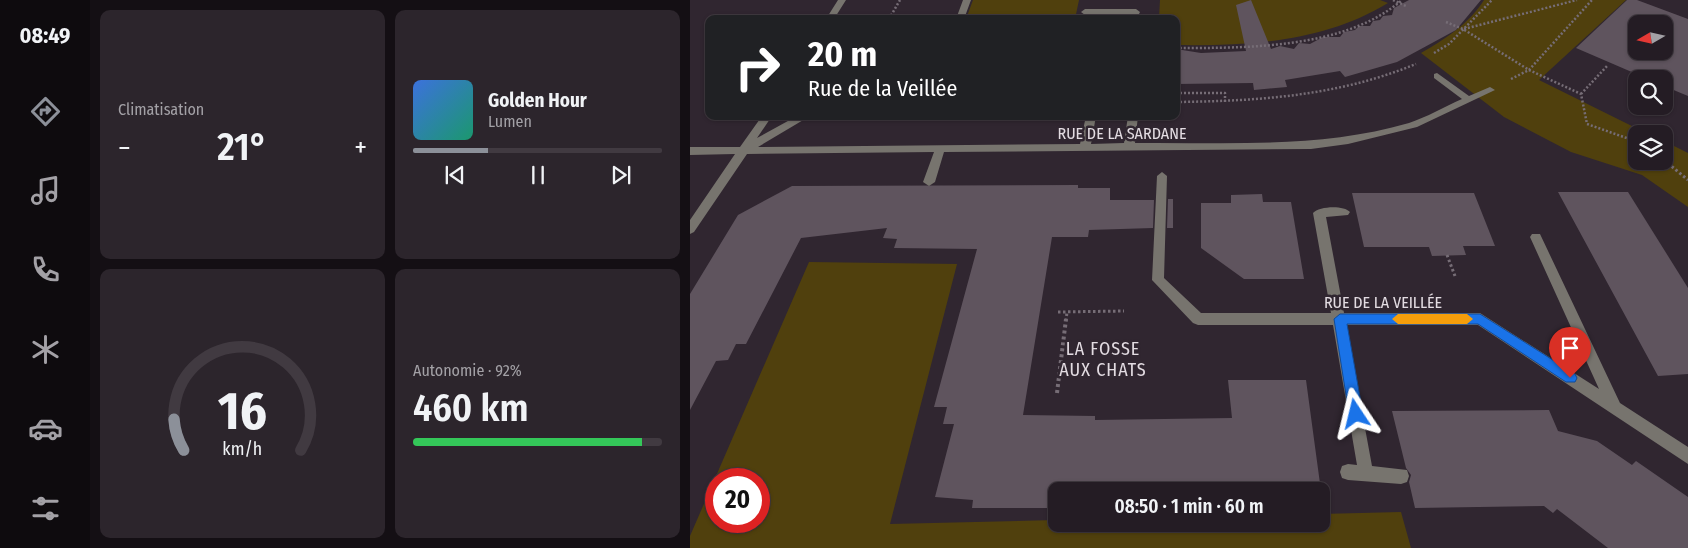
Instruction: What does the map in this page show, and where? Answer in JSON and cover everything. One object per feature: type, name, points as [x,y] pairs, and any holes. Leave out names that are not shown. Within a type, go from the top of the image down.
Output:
[{"type":"street","points":[[833,15],[842,0]]},
{"type":"street","points":[[961,15],[967,0]]},
{"type":"street","points":[[1085,15],[1088,0]]},
{"type":"street","points":[[1098,15],[1136,12]]},
{"type":"street","points":[[1437,76],[1469,100]]},
{"type":"street","name":"RUE DE LA SARDANE","points":[[690,151],[1311,145],[1348,140],[1413,125],[1490,90]]},
{"type":"street","points":[[690,229],[764,120]]},
{"type":"street","points":[[744,150],[798,120]]},
{"type":"street","points":[[1085,148],[1090,120]]},
{"type":"street","points":[[1129,147],[1132,120]]},
{"type":"street","points":[[929,182],[940,149]]},
{"type":"street","name":"RUE DE LA VEILLÉE","points":[[1162,176],[1158,280],[1198,319],[1480,319],[1688,456]]},
{"type":"street","points":[[1344,212],[1319,214],[1340,319],[1366,473]]},
{"type":"street","points":[[1536,237],[1615,408]]},
{"type":"street","points":[[1348,472],[1401,476]]},
{"type":"path","points":[[891,15],[900,0]]},
{"type":"path","points":[[1393,0],[1401,1],[1406,6]]},
{"type":"path","points":[[1428,57],[1449,44],[1492,0]]},
{"type":"path","points":[[1463,29],[1578,0]]},
{"type":"path","points":[[1530,70],[1592,0]]},
{"type":"path","points":[[1180,48],[1267,45],[1320,37],[1366,22],[1401,1]]},
{"type":"path","points":[[1446,22],[1463,29],[1530,70],[1581,94]]},
{"type":"path","points":[[1180,102],[1225,102],[1345,90],[1389,77],[1421,62]]},
{"type":"path","points":[[1581,94],[1608,65]]},
{"type":"path","points":[[1180,93],[1225,93],[1225,102]]},
{"type":"path","points":[[1581,94],[1587,124],[1628,139]]},
{"type":"path","points":[[1673,168],[1688,180]]},
{"type":"path","points":[[1447,255],[1455,276]]},
{"type":"path","points":[[1058,312],[1124,311]]},
{"type":"path","points":[[1057,393],[1067,312]]},
{"type":"shaded area","points":[[973,0],[1079,0],[1076,15],[967,15]]},
{"type":"shaded area","points":[[1160,0],[1380,0],[1388,3],[1364,16],[1312,34],[1285,39],[1231,44],[1180,45],[1180,15],[1159,15]]},
{"type":"shaded area","points":[[1484,0],[1626,0],[1539,80],[1630,125],[1628,125],[1628,170],[1673,170],[1673,146],[1688,153],[1688,207],[1642,175],[1571,152],[1504,117],[1421,53],[1447,37]]},
{"type":"shaded area","points":[[809,262],[957,264],[890,524],[1048,520],[1048,532],[1330,532],[1330,514],[1401,512],[1411,548],[690,548],[690,536],[705,501],[705,533],[770,533],[770,468],[720,468]]},
{"type":"building","points":[[1251,0],[1271,49],[1280,46],[1294,49],[1299,43],[1310,44],[1323,37],[1340,37],[1344,32],[1355,30],[1359,26],[1370,26],[1373,21],[1380,20],[1383,16],[1392,15],[1394,8],[1409,0],[1481,0],[1456,30],[1397,62],[1345,77],[1340,71],[1285,80],[1287,87],[1254,90],[1253,83],[1180,84],[1180,50],[1201,53],[1246,51],[1236,5]]},
{"type":"building","points":[[1627,0],[1637,0],[1688,19],[1688,96],[1673,90],[1673,70],[1628,70],[1576,48]]},
{"type":"building","points":[[1078,185],[1078,188],[1110,188],[1110,200],[1154,200],[1153,228],[1089,230],[1088,237],[1052,237],[1023,415],[1095,416],[1095,420],[1232,418],[1228,380],[1306,380],[1320,482],[1048,482],[1048,508],[972,508],[973,500],[935,497],[954,424],[943,424],[947,407],[934,407],[977,249],[894,248],[897,239],[883,238],[887,228],[801,238],[746,344],[736,344],[728,360],[716,361],[690,410],[690,294],[738,215],[792,186]]},
{"type":"building","points":[[1558,192],[1628,192],[1688,288],[1688,374],[1658,376]]},
{"type":"building","points":[[1352,193],[1474,193],[1495,246],[1463,246],[1466,255],[1432,256],[1429,247],[1364,247]]},
{"type":"building","points":[[1262,194],[1263,202],[1291,202],[1304,279],[1244,279],[1201,248],[1201,203],[1231,203],[1231,195]]},
{"type":"building","points":[[1168,199],[1173,199],[1173,228],[1167,228]]},
{"type":"building","points":[[1549,410],[1558,431],[1597,441],[1632,465],[1636,461],[1688,497],[1688,548],[1608,548],[1557,509],[1553,513],[1544,506],[1415,508],[1409,482],[1411,475],[1406,468],[1392,411]]},
{"type":"slow traffic","points":[[1398,319],[1467,319]]},
{"type":"district","name":"LA FOSSE AUX CHATS","points":[[1103,359]]},
{"type":"route","points":[[1356,414],[1340,319],[1480,319],[1570,378]]}]
